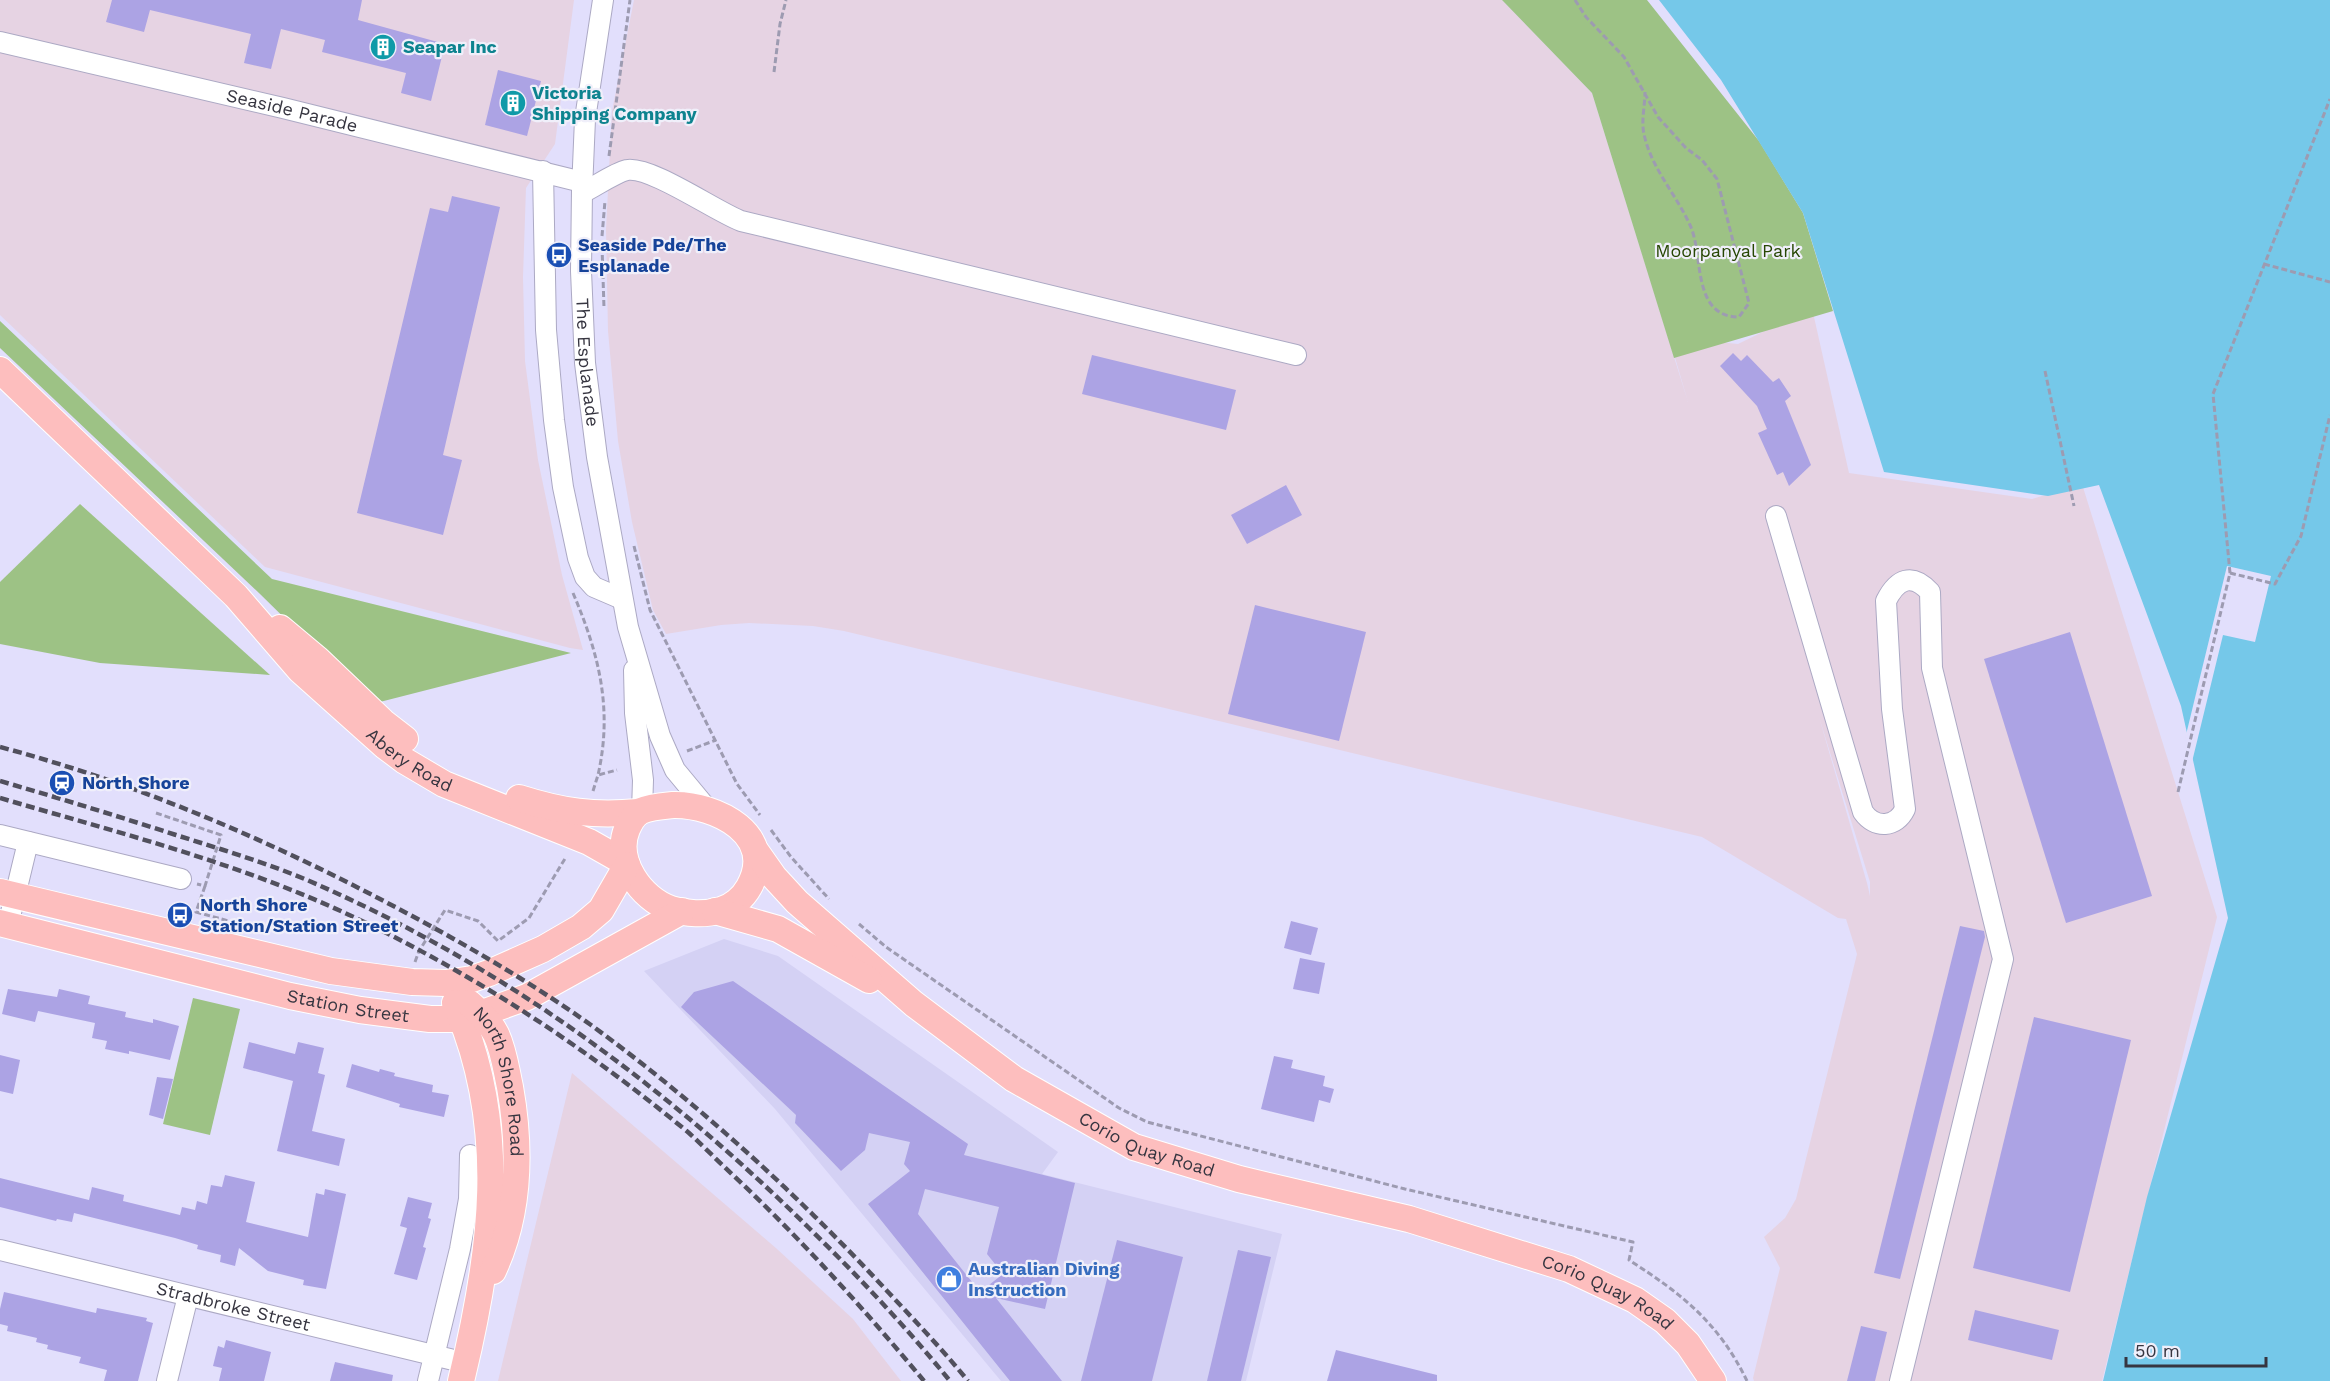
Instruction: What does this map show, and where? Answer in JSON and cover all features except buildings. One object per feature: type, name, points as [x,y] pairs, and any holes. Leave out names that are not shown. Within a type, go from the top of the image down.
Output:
[{"type":"main road","name":"Abery Road","points":[[0,370],[236,596],[300,670],[354,720],[405,761],[464,794],[589,842],[626,864]]},
{"type":"main road","name":"Abery Road","points":[[236,596],[269,619],[317,659],[397,734],[463,777],[514,797],[554,809],[585,814],[640,812]]},
{"type":"main road","points":[[681,805],[709,811],[725,817],[740,827],[755,850],[754,873],[746,891],[732,905],[716,911],[700,913],[671,909],[656,901],[638,883],[626,864],[622,848],[630,823],[640,812],[681,805]]},
{"type":"main road","name":"Corio Quay Road","points":[[755,850],[797,902],[914,1005],[1014,1079],[1134,1147],[1239,1179],[1409,1219],[1543,1260],[1615,1289],[1650,1310],[1671,1327],[1688,1344],[1713,1381]]},
{"type":"main road","name":"Station Street","points":[[8,894],[331,971],[412,982],[446,983],[472,979],[489,973],[543,949],[581,927],[601,910],[626,864]]},
{"type":"main road","name":"Station Street","points":[[4,924],[290,996],[409,1016],[472,1016],[527,997],[682,911]]},
{"type":"main road","name":"Corio Quay Road","points":[[716,911],[778,929],[914,1005]]},
{"type":"main road","name":"North Shore Road","points":[[446,983],[472,1016],[495,1032],[500,1045],[514,1112],[517,1143],[516,1187],[507,1234],[482,1293],[464,1372]]},
{"type":"main road","name":"Corio Quay Road","points":[[1409,1219],[1464,1225],[1512,1237],[1564,1252],[1628,1279],[1663,1301],[1684,1318],[1710,1348],[1731,1381]]},
{"type":"street","name":"The Esplanade","points":[[603,0],[587,102],[582,188],[581,271],[585,363],[597,457],[622,599],[634,650],[668,757],[682,781],[709,811]]},
{"type":"street","name":"Seaside Parade","points":[[0,42],[543,171],[582,188]]},
{"type":"street","points":[[582,188],[607,180],[624,171],[635,170],[664,181],[741,221],[1296,355]]},
{"type":"street","points":[[543,171],[546,330],[563,487],[578,558],[585,577],[594,587],[622,599]]},
{"type":"street","points":[[1776,516],[1863,812],[1868,819],[1878,824],[1894,822],[1901,817],[1905,809],[1892,709],[1886,601],[1892,587],[1901,581],[1918,582],[1930,592],[1932,668],[2003,959],[1900,1381]]},
{"type":"street","name":"The Esplanade","points":[[634,650],[635,712],[643,780],[640,812]]},
{"type":"street","points":[[0,835],[181,879]]},
{"type":"street","points":[[4,924],[8,894],[28,842]]},
{"type":"street","points":[[428,1381],[460,1249],[469,1199],[470,1155]]},
{"type":"street","name":"Stradbroke Street","points":[[0,1250],[434,1356],[464,1372]]},
{"type":"street","points":[[167,1381],[188,1296]]},
{"type":"path","points":[[604,317],[602,237],[621,58],[630,0]]},
{"type":"path","points":[[774,72],[780,24],[786,0]]},
{"type":"path","points":[[1575,0],[1586,17],[1624,57],[1645,93],[1658,117],[1686,148],[1702,160],[1717,179],[1749,303],[1739,317],[1726,317],[1713,308],[1704,288],[1700,278],[1692,227],[1653,160],[1643,133],[1645,93]]},
{"type":"path","points":[[2178,792],[2230,573],[2213,394],[2330,99]]},
{"type":"path","points":[[2264,264],[2330,282]]},
{"type":"path","points":[[2045,371],[2074,506]]},
{"type":"path","points":[[2230,573],[2275,584],[2301,536],[2330,415]]},
{"type":"path","points":[[633,542],[650,610],[737,784],[764,820]]},
{"type":"path","points":[[686,751],[716,740]]},
{"type":"path","points":[[591,796],[598,775],[617,770]]},
{"type":"path","points":[[156,813],[221,835],[196,912],[270,932]]},
{"type":"path","points":[[771,830],[791,857],[834,904]]},
{"type":"path","points":[[413,966],[419,951],[445,910],[477,921],[498,941],[514,930],[529,918],[570,850]]},
{"type":"path","points":[[181,879],[205,886]]},
{"type":"path","points":[[852,918],[894,952],[1119,1108],[1148,1122],[1405,1189],[1633,1242],[1629,1260],[1679,1294],[1714,1328],[1747,1381]]},
{"type":"shaded area","points":[[0,0],[574,0],[555,144],[526,188],[523,277],[525,361],[538,460],[562,575],[583,650],[265,567],[0,315]]},
{"type":"shaded area","points":[[634,0],[1502,0],[1592,93],[1688,402],[1669,337],[1738,344],[1812,308],[1849,473],[2032,499],[2082,484],[2217,917],[2102,1381],[1754,1381],[1780,1268],[1764,1237],[1785,1218],[1796,1199],[1857,954],[1846,919],[1838,918],[1702,837],[844,631],[813,626],[749,623],[666,634],[653,610],[632,522],[618,441],[608,331],[606,230],[612,111]],"holes":[[[1819,717],[1870,882],[1870,896]]]},
{"type":"shaded area","points":[[1659,0],[2330,0],[2330,1381],[2103,1381],[2147,1197],[2228,918],[2181,706],[2099,485],[2048,496],[1884,472],[1803,213],[1721,80]]},
{"type":"shaded area","points":[[724,939],[778,956],[1058,1152],[1042,1174],[1282,1234],[1246,1381],[1001,1381],[775,1109],[644,971]]},
{"type":"shaded area","points":[[572,1073],[777,1249],[853,1319],[901,1381],[498,1381]]},
{"type":"green space","name":"Moorpanyal Park","points":[[1502,0],[1647,0],[1759,141],[1803,213],[1833,311],[1674,358],[1592,93]]},
{"type":"green space","points":[[0,321],[272,579],[571,653],[372,704],[259,593],[0,348]]},
{"type":"green space","points":[[80,504],[270,675],[100,663],[0,644],[0,582]]},
{"type":"green space","points":[[193,998],[240,1009],[210,1135],[163,1124]]},
{"type":"pier","points":[[2227,566],[2271,576],[2255,642],[2223,635],[2191,766],[2185,739]]},
{"type":"railway","points":[[0,747],[98,776],[240,832],[405,912],[539,990],[631,1055],[746,1152],[854,1257],[968,1381]]},
{"type":"railway","points":[[0,781],[275,867],[378,913],[446,949],[511,988],[575,1030],[636,1076],[696,1124],[753,1175],[864,1284],[950,1381]]},
{"type":"railway","points":[[0,798],[175,849],[303,895],[345,913],[437,960],[524,1012],[609,1070],[689,1133],[808,1250],[924,1381]]},
{"type":"place","name":"Seapar Inc","points":[[383,47]]},
{"type":"place","name":"Victoria Shipping Company","points":[[513,103]]},
{"type":"place","name":"Seaside Pde/The Esplanade","points":[[559,255]]},
{"type":"place","name":"North Shore","points":[[62,783]]},
{"type":"place","name":"North Shore Station/Station Street","points":[[180,915]]},
{"type":"place","name":"Australian Diving Instruction","points":[[949,1279]]}]
